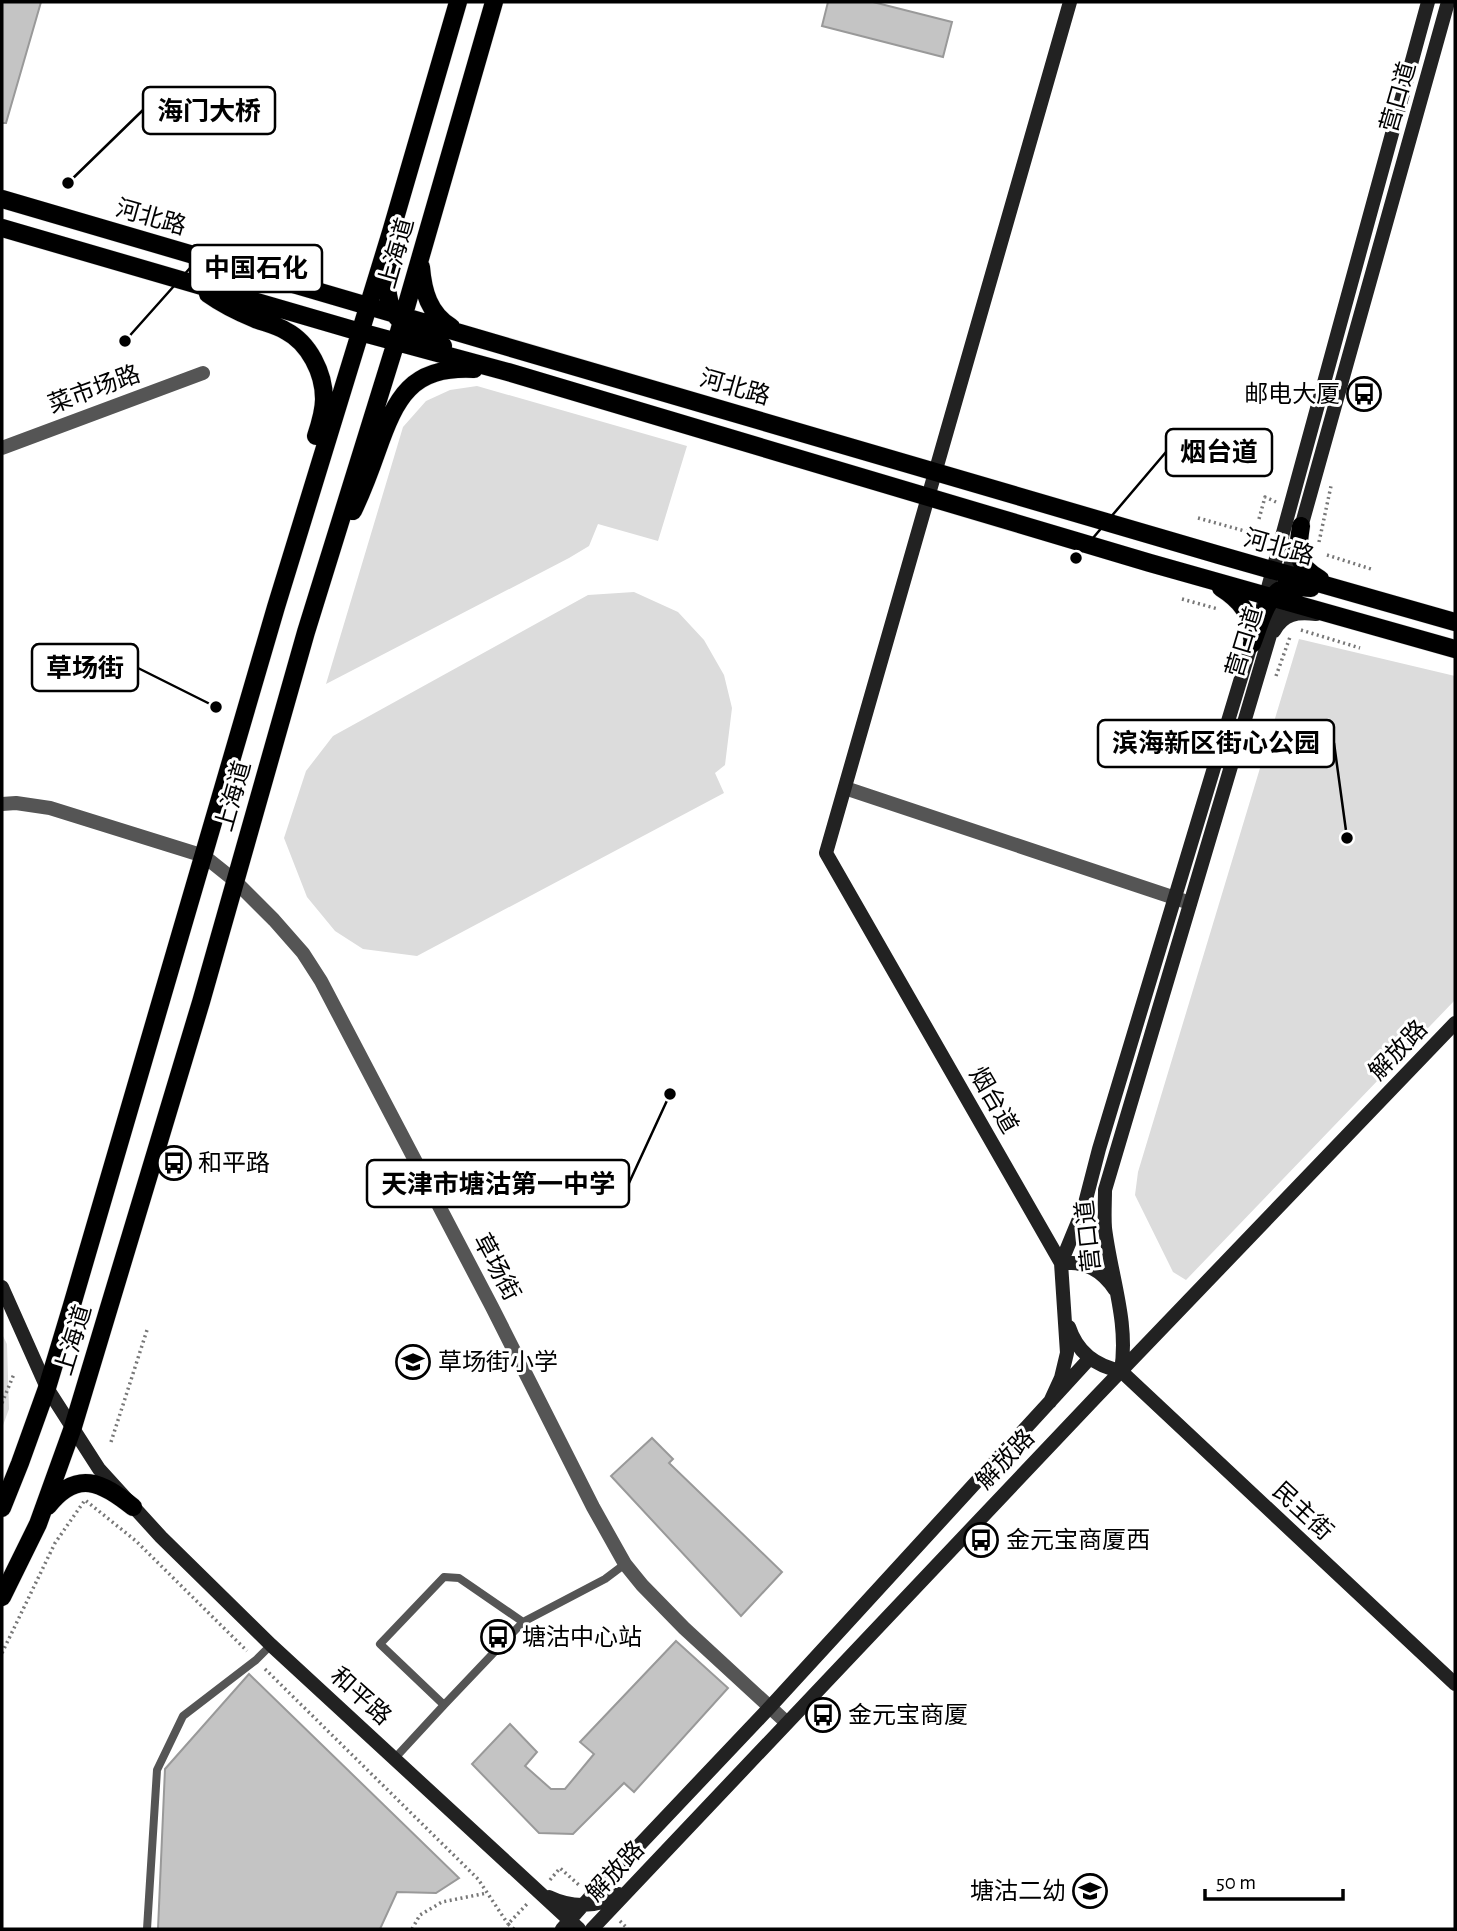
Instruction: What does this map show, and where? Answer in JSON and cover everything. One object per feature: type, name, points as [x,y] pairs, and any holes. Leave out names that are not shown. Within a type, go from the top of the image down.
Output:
[{"type":"main road","name":"上海道","points":[[2,1597],[38,1524],[73,1427],[201,1002],[324,571],[374,411],[386,328],[391,232],[458,2]]},
{"type":"main road","name":"上海道","points":[[2,1508],[47,1388],[340,396],[386,328],[423,250],[494,2]]},
{"type":"main road","name":"河北路","points":[[2,199],[310,288],[386,328],[463,334],[1219,555],[1277,588],[1338,616],[1455,649]]},
{"type":"main road","name":"河北路","points":[[2,228],[193,284],[386,328],[508,372],[1206,579],[1277,588],[1342,590],[1455,622]]},
{"type":"main road","points":[[386,328],[391,232]]},
{"type":"main road","points":[[423,250],[422,277],[430,307],[446,324],[463,334]]},
{"type":"main road","points":[[193,284],[222,304],[287,331],[299,340],[314,362],[320,377],[324,400],[322,414],[296,512],[290,560]]},
{"type":"main road","points":[[324,571],[359,499],[387,422],[406,390],[433,373],[447,370],[508,372]]},
{"type":"main road","points":[[1287,521],[1304,568],[1342,590]]},
{"type":"main road","points":[[1206,579],[1232,595],[1243,606],[1259,646]]},
{"type":"main road","points":[[1259,646],[1277,588]]},
{"type":"main road","points":[[38,1524],[57,1495],[65,1489],[87,1482],[100,1485],[133,1507]]},
{"type":"street","name":"烟台道","points":[[1061,1263],[826,853],[1070,2]]},
{"type":"street","name":"营口道","points":[[1277,588],[1287,521],[1429,2]]},
{"type":"street","name":"营口道","points":[[1287,521],[1448,3]]},
{"type":"street","name":"菜市场路","points":[[2,448],[203,373]]},
{"type":"street","points":[[1259,646],[1281,621],[1291,614],[1338,616]]},
{"type":"street","name":"营口道","points":[[1061,1263],[1084,1207],[1175,898],[1259,646]]},
{"type":"street","name":"营口道","points":[[1121,1371],[1124,1353],[1118,1296],[1105,1228],[1105,1189],[1190,903],[1259,646]]},
{"type":"street","points":[[845,788],[1190,903]]},
{"type":"street","name":"草场街","points":[[2,804],[16,803],[50,808],[204,856],[234,880],[303,953],[321,981],[625,1564],[684,1628],[786,1722]]},
{"type":"street","name":"解放路","points":[[592,1929],[786,1722],[1455,1023]]},
{"type":"street","points":[[1050,1402],[1061,1378],[1067,1353],[1061,1263],[1071,1262],[1098,1270],[1107,1278],[1118,1296]]},
{"type":"street","name":"和平路","points":[[2,1287],[47,1388],[99,1469],[160,1537],[271,1646],[538,1891],[570,1926]]},
{"type":"street","points":[[1064,1304],[1072,1335],[1089,1359],[1105,1368],[1121,1371]]},
{"type":"street","name":"解放路","points":[[570,1926],[583,1905],[770,1707],[1089,1359]]},
{"type":"street","name":"民主街","points":[[1121,1371],[1455,1684]]},
{"type":"street","points":[[538,1891],[559,1902],[583,1905],[606,1901],[635,1884]]},
{"type":"lane","points":[[395,1758],[523,1622],[605,1579],[625,1564]]},
{"type":"lane","points":[[444,1705],[380,1644],[389,1634],[444,1577],[459,1578],[523,1622]]},
{"type":"lane","points":[[147,1929],[157,1770],[183,1716],[271,1646]]},
{"type":"path","points":[[1319,542],[1331,485]]},
{"type":"path","points":[[1259,519],[1265,497],[1276,501],[1287,521]]},
{"type":"path","points":[[1198,518],[1252,533]]},
{"type":"path","points":[[1327,555],[1371,569]]},
{"type":"path","points":[[1182,599],[1226,611]]},
{"type":"path","points":[[1299,630],[1360,648]]},
{"type":"path","points":[[1275,682],[1291,635]]},
{"type":"path","points":[[111,1441],[148,1327]]},
{"type":"path","points":[[2,1404],[14,1374]]},
{"type":"path","points":[[412,1929],[420,1915],[442,1902],[487,1893]]},
{"type":"shaded area","points":[[477,386],[687,446],[658,541],[598,524],[589,546],[569,558],[326,684],[403,427],[426,401],[450,390]]},
{"type":"shaded area","points":[[634,592],[678,612],[704,640],[724,675],[732,708],[725,765],[715,773],[724,793],[417,956],[363,949],[335,931],[307,897],[284,838],[306,771],[333,736],[588,595]]},
{"type":"shaded area","points":[[1299,639],[1455,676],[1455,1000],[1186,1280],[1173,1272],[1135,1195],[1138,1172]]},
{"type":"shaded area","points":[[2,1334],[7,1344],[9,1409],[2,1428]]},
{"type":"building","points":[[2,2],[41,2],[6,123],[2,123]]},
{"type":"building","points":[[828,2],[873,2],[952,22],[943,57],[822,26]]},
{"type":"building","points":[[652,1438],[673,1459],[669,1463],[782,1572],[741,1616],[611,1476]]},
{"type":"building","points":[[676,1641],[728,1688],[634,1792],[624,1783],[573,1834],[539,1833],[472,1764],[510,1724],[537,1752],[525,1766],[551,1789],[565,1789],[594,1754],[580,1742]]},
{"type":"building","points":[[249,1674],[459,1878],[436,1893],[397,1892],[380,1929],[158,1929],[165,1769]]},
{"type":"place","name":"海门大桥","points":[[68,183]]},
{"type":"place","name":"中国石化","points":[[125,341]]},
{"type":"place","name":"邮电大厦","points":[[1364,394]]},
{"type":"place","name":"烟台道","points":[[1076,558]]},
{"type":"place","name":"草场街","points":[[216,707]]},
{"type":"place","name":"滨海新区街心公园","points":[[1347,838]]},
{"type":"place","name":"天津市塘沽第一中学","points":[[670,1094]]},
{"type":"place","name":"和平路","points":[[174,1163]]},
{"type":"place","name":"草场街小学","points":[[413,1362]]},
{"type":"place","name":"金元宝商厦西","points":[[981,1540]]},
{"type":"place","name":"塘沽中心站","points":[[498,1637]]},
{"type":"place","name":"金元宝商厦","points":[[823,1715]]},
{"type":"place","name":"塘沽二幼","points":[[1090,1891]]}]
